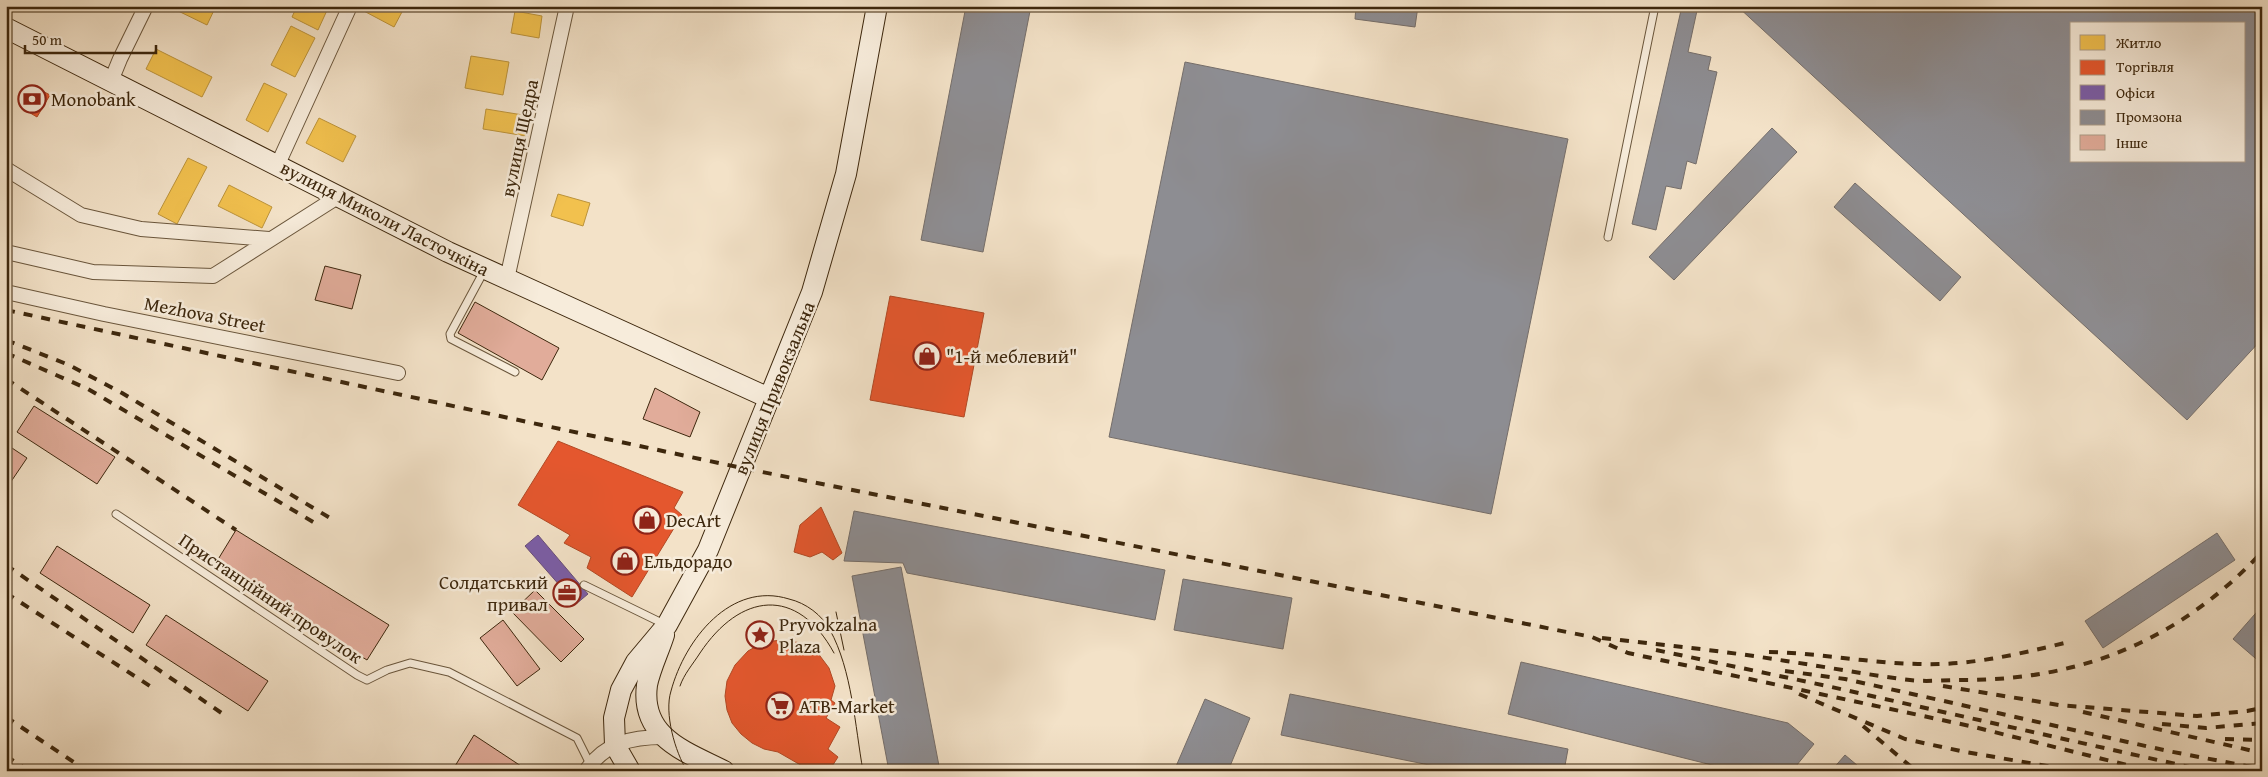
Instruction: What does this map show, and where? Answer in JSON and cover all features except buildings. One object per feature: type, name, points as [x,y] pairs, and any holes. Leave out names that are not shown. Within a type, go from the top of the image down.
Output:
[{"type":"main road","name":"вулиця Привокзальна","points":[[615,744],[614,718],[621,690],[636,662],[667,626],[715,535],[812,292],[846,174],[877,6]]},
{"type":"main road","name":"вулиця Миколи Ласточкіна","points":[[6,28],[485,269],[769,398]]},
{"type":"main road","points":[[667,626],[647,684],[646,700],[649,715],[663,737],[674,746],[724,771]]},
{"type":"main road","points":[[615,744],[630,771]]},
{"type":"street","points":[[111,81],[146,6]]},
{"type":"street","points":[[278,164],[350,6]]},
{"type":"street","name":"вулиця Щедра","points":[[507,278],[567,6]]},
{"type":"street","points":[[6,169],[81,215],[141,229],[269,239]]},
{"type":"street","points":[[6,252],[93,272],[213,276],[339,196]]},
{"type":"street","name":"Mezhova Street","points":[[6,292],[104,314],[398,372]]},
{"type":"street","points":[[588,768],[615,744],[639,737],[663,737]]},
{"type":"lane","points":[[1608,237],[1655,6]]},
{"type":"lane","points":[[485,269],[450,334],[451,339],[515,372]]},
{"type":"lane","name":"Пристанційний провулок","points":[[116,514],[357,675],[367,680],[387,670],[410,663],[449,672],[577,738],[588,768]]},
{"type":"lane","points":[[584,585],[667,626]]},
{"type":"tram line","points":[[687,771],[678,754],[669,710],[671,691],[678,671],[687,652],[699,634],[714,619],[730,606],[748,598],[768,596],[789,599],[807,607],[823,619],[830,630],[848,680],[863,771]]},
{"type":"tram line","points":[[680,686],[689,669],[716,633],[733,618],[750,609],[768,605],[786,607],[803,616],[819,631],[834,653]]},
{"type":"tram line","points":[[836,612],[844,650]]},
{"type":"railway","points":[[6,310],[742,468],[1592,637],[1628,653],[1970,726],[2151,771]]},
{"type":"railway","points":[[6,340],[69,365],[122,393],[330,518]]},
{"type":"railway","points":[[6,353],[88,389],[320,526]]},
{"type":"railway","points":[[6,379],[236,530]]},
{"type":"railway","points":[[1602,638],[1740,654],[1916,681],[2003,678],[2046,673],[2086,663],[2125,650],[2162,632],[2197,610],[2230,583],[2262,552]]},
{"type":"railway","points":[[6,565],[223,714]]},
{"type":"railway","points":[[6,593],[153,688]]},
{"type":"railway","points":[[1769,652],[1899,663],[1938,664],[1994,658],[2069,642]]},
{"type":"railway","points":[[1656,650],[1827,686],[2207,771]]},
{"type":"railway","points":[[1785,671],[1845,679],[2168,751],[2262,769]]},
{"type":"railway","points":[[1943,686],[2059,705],[2197,716],[2262,708]]},
{"type":"railway","points":[[1799,694],[1905,739],[1965,752],[2077,771]]},
{"type":"railway","points":[[2083,712],[2262,753]]},
{"type":"railway","points":[[6,717],[87,771]]},
{"type":"railway","points":[[2162,724],[2206,728],[2262,723]]},
{"type":"railway","points":[[1863,726],[1916,771]]},
{"type":"railway","points":[[2225,739],[2262,740]]},
{"type":"railway","points":[[6,756],[29,771]]},
{"type":"place","name":"Monobank","points":[[32,99]]},
{"type":"place","name":"\"1-й меблевий\"","points":[[927,356]]},
{"type":"place","name":"DecArt","points":[[647,520]]},
{"type":"place","name":"Ельдорадо","points":[[625,561]]},
{"type":"place","name":"Солдатський привал","points":[[567,593]]},
{"type":"place","name":"Pryvokzalna Plaza","points":[[760,635]]},
{"type":"place","name":"ATB-Market","points":[[780,706]]}]
